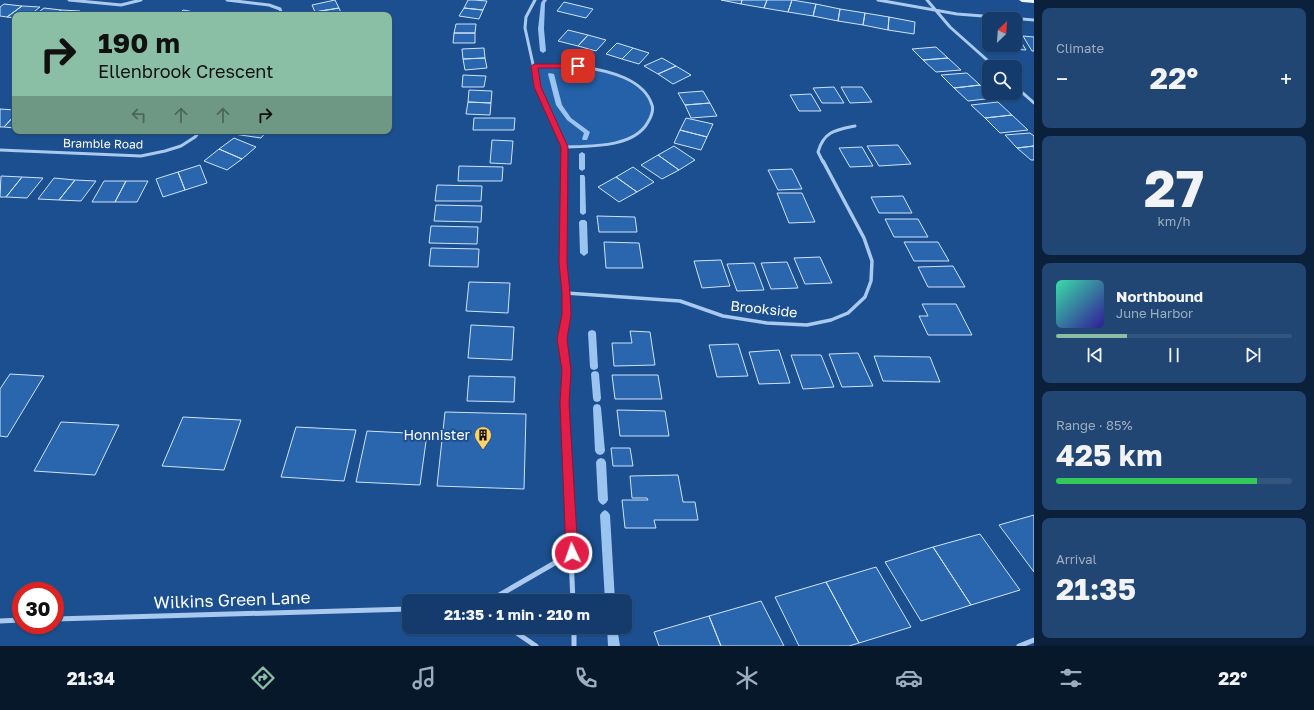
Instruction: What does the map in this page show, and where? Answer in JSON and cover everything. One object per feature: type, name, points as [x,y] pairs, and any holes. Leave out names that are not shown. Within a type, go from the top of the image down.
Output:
[{"type":"main road","points":[[1022,0],[1034,1]]},
{"type":"street","points":[[69,0],[121,5],[141,0]]},
{"type":"street","points":[[227,0],[269,5],[280,9],[281,12]]},
{"type":"street","points":[[535,0],[526,17],[525,28],[538,87],[564,147],[563,263],[566,293],[566,315],[562,339],[566,370],[564,403],[573,594]]},
{"type":"street","points":[[878,0],[957,14],[1034,20]]},
{"type":"street","points":[[927,0],[934,10],[988,60]]},
{"type":"street","points":[[534,66],[578,66],[619,75],[633,82],[648,94],[654,107],[652,119],[645,128],[635,136],[603,146],[564,147]]},
{"type":"street","points":[[1022,92],[1034,103]]},
{"type":"street","name":"Brookside","points":[[566,293],[680,301],[723,316],[767,323],[807,324],[831,320],[848,313],[865,297],[871,281],[872,261],[864,238],[818,152],[820,142],[833,130],[855,126]]},
{"type":"street","name":"Bramble Road","points":[[0,150],[141,156],[160,153],[184,143],[196,134]]},
{"type":"street","points":[[501,594],[572,553]]},
{"type":"street","name":"Wilkins Green Lane","points":[[64,619],[402,609]]},
{"type":"street","points":[[0,621],[12,620]]},
{"type":"street","points":[[518,634],[536,646]]},
{"type":"street","points":[[574,634],[574,646]]},
{"type":"street","points":[[1019,646],[1034,640]]},
{"type":"shaded area","points":[[534,66],[589,68],[620,76],[633,82],[648,94],[652,102],[653,111],[649,123],[641,132],[630,138],[617,142],[603,145],[564,147],[538,87]]},
{"type":"building","points":[[335,0],[339,8],[315,12],[312,5]]},
{"type":"building","points":[[468,0],[487,1],[483,10],[464,8]]},
{"type":"building","points":[[721,0],[742,0],[741,4]]},
{"type":"building","points":[[742,0],[767,0],[764,8],[741,4]]},
{"type":"building","points":[[767,0],[792,0],[788,12],[764,8]]},
{"type":"building","points":[[792,0],[816,4],[813,16],[788,12]]},
{"type":"building","points":[[564,2],[593,9],[586,18],[557,11]]},
{"type":"building","points":[[4,4],[22,6],[7,17],[0,16],[0,7]]},
{"type":"building","points":[[816,4],[840,9],[838,21],[813,16]]},
{"type":"building","points":[[22,6],[40,7],[34,12],[14,12]]},
{"type":"building","points":[[44,8],[61,10],[59,12],[39,12]]},
{"type":"building","points":[[339,8],[341,12],[315,12]]},
{"type":"building","points":[[464,8],[483,10],[479,19],[459,16]]},
{"type":"building","points":[[840,9],[865,13],[863,25],[838,21]]},
{"type":"building","points":[[61,10],[80,11],[79,12],[59,12]]},
{"type":"building","points":[[183,10],[194,12],[181,12]]},
{"type":"building","points":[[12,13],[12,18],[7,17]]},
{"type":"building","points":[[865,13],[889,17],[888,30],[863,25]]},
{"type":"building","points":[[889,17],[915,22],[914,34],[888,30]]},
{"type":"building","points":[[456,24],[476,24],[475,33],[454,33]]},
{"type":"building","points":[[568,30],[588,35],[578,46],[558,41]]},
{"type":"building","points":[[454,33],[475,33],[475,43],[453,43]]},
{"type":"building","points":[[588,35],[606,40],[596,51],[578,46]]},
{"type":"building","points":[[1023,36],[1034,37],[1034,51],[1032,51]]},
{"type":"building","points":[[617,43],[633,48],[622,59],[606,54]]},
{"type":"building","points":[[1022,43],[1026,50],[1022,50]]},
{"type":"building","points":[[936,47],[948,58],[923,60],[912,49]]},
{"type":"building","points":[[484,48],[485,58],[463,59],[462,49]]},
{"type":"building","points":[[633,48],[649,53],[639,64],[622,59]]},
{"type":"building","points":[[485,58],[487,68],[465,70],[463,59]]},
{"type":"building","points":[[662,58],[676,66],[658,74],[644,66]]},
{"type":"building","points":[[948,58],[961,70],[936,72],[923,60]]},
{"type":"building","points":[[676,66],[691,75],[673,84],[658,74]]},
{"type":"building","points":[[967,73],[980,85],[954,88],[941,75]]},
{"type":"building","points":[[463,75],[486,76],[484,87],[462,87]]},
{"type":"building","points":[[980,85],[982,87],[982,99],[968,101],[954,88]]},
{"type":"building","points":[[834,87],[844,103],[822,103],[813,88]]},
{"type":"building","points":[[841,87],[862,87],[872,102],[850,103]]},
{"type":"building","points":[[469,90],[492,91],[491,103],[468,102]]},
{"type":"building","points":[[703,91],[710,103],[685,105],[678,93]]},
{"type":"building","points":[[811,94],[821,111],[799,111],[790,95]]},
{"type":"building","points":[[468,102],[491,103],[490,115],[466,114]]},
{"type":"building","points":[[998,102],[1012,115],[985,118],[971,105]]},
{"type":"building","points":[[710,103],[717,116],[691,118],[685,105]]},
{"type":"building","points":[[0,109],[12,110],[12,118],[4,127],[0,127]]},
{"type":"building","points":[[1012,115],[1028,130],[1000,133],[985,118]]},
{"type":"building","points":[[12,118],[12,128],[4,127]]},
{"type":"building","points":[[474,118],[515,118],[514,130],[473,130]]},
{"type":"building","points":[[686,118],[713,124],[707,137],[680,130]]},
{"type":"building","points":[[680,130],[707,137],[701,150],[674,143]]},
{"type":"building","points":[[1030,133],[1034,136],[1034,146],[1017,148],[1005,135]]},
{"type":"building","points":[[234,134],[264,134],[261,138]]},
{"type":"building","points":[[234,138],[256,147],[242,159],[219,149]]},
{"type":"building","points":[[492,140],[513,141],[511,164],[490,163]]},
{"type":"building","points":[[898,145],[911,164],[879,166],[867,146]]},
{"type":"building","points":[[674,146],[695,160],[679,170],[658,155]]},
{"type":"building","points":[[1034,146],[1034,160],[1031,160],[1017,148]]},
{"type":"building","points":[[862,147],[873,166],[850,167],[839,148]]},
{"type":"building","points":[[219,149],[242,159],[227,170],[204,161]]},
{"type":"building","points":[[658,155],[679,170],[662,179],[641,165]]},
{"type":"building","points":[[200,165],[207,183],[185,190],[178,172]]},
{"type":"building","points":[[459,166],[503,167],[502,181],[458,181]]},
{"type":"building","points":[[633,167],[654,182],[637,192],[616,177]]},
{"type":"building","points":[[792,169],[802,189],[778,190],[768,170]]},
{"type":"building","points":[[178,172],[185,190],[163,197],[156,179]]},
{"type":"building","points":[[1,176],[22,177],[6,197],[0,197]]},
{"type":"building","points":[[22,177],[43,178],[27,198],[6,197]]},
{"type":"building","points":[[616,177],[637,192],[619,202],[598,187]]},
{"type":"building","points":[[54,178],[75,180],[59,200],[38,199]]},
{"type":"building","points":[[75,180],[96,181],[81,201],[59,200]]},
{"type":"building","points":[[104,181],[126,181],[115,202],[92,202]]},
{"type":"building","points":[[126,181],[148,181],[137,202],[115,202]]},
{"type":"building","points":[[437,185],[482,186],[481,201],[435,201]]},
{"type":"building","points":[[777,193],[802,193],[815,222],[789,223]]},
{"type":"building","points":[[903,196],[912,213],[879,213],[871,197]]},
{"type":"building","points":[[436,205],[482,206],[481,222],[434,221]]},
{"type":"building","points":[[597,216],[635,217],[637,232],[599,232]]},
{"type":"building","points":[[885,219],[918,219],[928,237],[894,237]]},
{"type":"building","points":[[431,226],[478,227],[477,244],[429,243]]},
{"type":"building","points":[[604,242],[639,243],[643,268],[606,268]]},
{"type":"building","points":[[904,242],[938,242],[949,261],[914,261]]},
{"type":"building","points":[[431,248],[479,249],[478,267],[429,266]]},
{"type":"building","points":[[820,257],[832,283],[805,284],[794,258]]},
{"type":"building","points":[[721,260],[730,286],[702,288],[694,261]]},
{"type":"building","points":[[787,262],[798,288],[771,289],[761,263]]},
{"type":"building","points":[[754,263],[764,290],[737,291],[727,264]]},
{"type":"building","points":[[953,266],[965,287],[928,287],[918,267]]},
{"type":"building","points":[[469,282],[510,283],[508,313],[466,311]]},
{"type":"building","points":[[922,304],[956,304],[972,335],[928,335],[919,316],[928,316]]},
{"type":"building","points":[[471,325],[514,327],[512,360],[468,358]]},
{"type":"building","points":[[630,331],[650,332],[655,365],[614,366],[612,343],[632,343]]},
{"type":"building","points":[[738,344],[748,376],[717,377],[709,345]]},
{"type":"building","points":[[779,350],[790,383],[759,384],[749,352]]},
{"type":"building","points":[[858,353],[873,386],[842,387],[829,354]]},
{"type":"building","points":[[791,355],[821,355],[834,387],[803,389]]},
{"type":"building","points":[[874,356],[930,357],[940,382],[883,381]]},
{"type":"building","points":[[10,374],[44,376],[7,437],[0,436],[0,389]]},
{"type":"building","points":[[612,375],[658,375],[662,399],[615,399]]},
{"type":"building","points":[[469,376],[515,377],[514,402],[467,401]]},
{"type":"building","points":[[617,410],[665,411],[669,436],[620,436]]},
{"type":"building","name":"Honnister","points":[[445,412],[526,414],[524,489],[437,486]]},
{"type":"building","points":[[183,417],[241,420],[224,470],[162,466]]},
{"type":"building","points":[[61,422],[119,425],[95,475],[34,471]]},
{"type":"building","points":[[296,427],[356,430],[344,481],[281,477]]},
{"type":"building","points":[[367,431],[427,434],[420,485],[356,482]]},
{"type":"building","points":[[611,448],[630,448],[633,466],[613,466]]},
{"type":"building","points":[[678,475],[683,502],[695,502],[698,520],[654,520],[656,528],[625,528],[622,500],[648,500],[647,498],[632,498],[630,476]]},
{"type":"building","points":[[1034,515],[1034,572],[999,525]]},
{"type":"building","points":[[980,534],[1020,590],[971,605],[933,547]]},
{"type":"building","points":[[933,547],[971,605],[921,621],[885,562]]},
{"type":"building","points":[[876,567],[911,627],[859,643],[826,582]]},
{"type":"building","points":[[826,582],[859,643],[849,646],[799,646],[775,597]]},
{"type":"building","points":[[761,601],[784,646],[721,646],[709,616]]},
{"type":"building","points":[[709,616],[721,646],[659,646],[654,632]]},
{"type":"waterway","points":[[543,51],[541,29],[543,3],[545,0]]},
{"type":"waterway","points":[[551,74],[559,105],[569,119],[587,132],[585,139]]},
{"type":"waterway","points":[[582,154],[582,169]]},
{"type":"waterway","points":[[582,177],[583,213]]},
{"type":"waterway","points":[[583,222],[584,253]]},
{"type":"waterway","points":[[592,333],[594,367]]},
{"type":"waterway","points":[[595,374],[597,398]]},
{"type":"waterway","points":[[597,408],[600,451]]},
{"type":"waterway","points":[[601,462],[603,500]]},
{"type":"waterway","points":[[605,515],[610,594]]},
{"type":"waterway","points":[[613,634],[614,646]]},
{"type":"place","name":"Honnister","points":[[483,450]]},
{"type":"route","points":[[572,553],[564,403],[566,370],[562,339],[566,315],[566,293],[563,263],[564,147],[538,87],[534,66],[578,66]]}]
